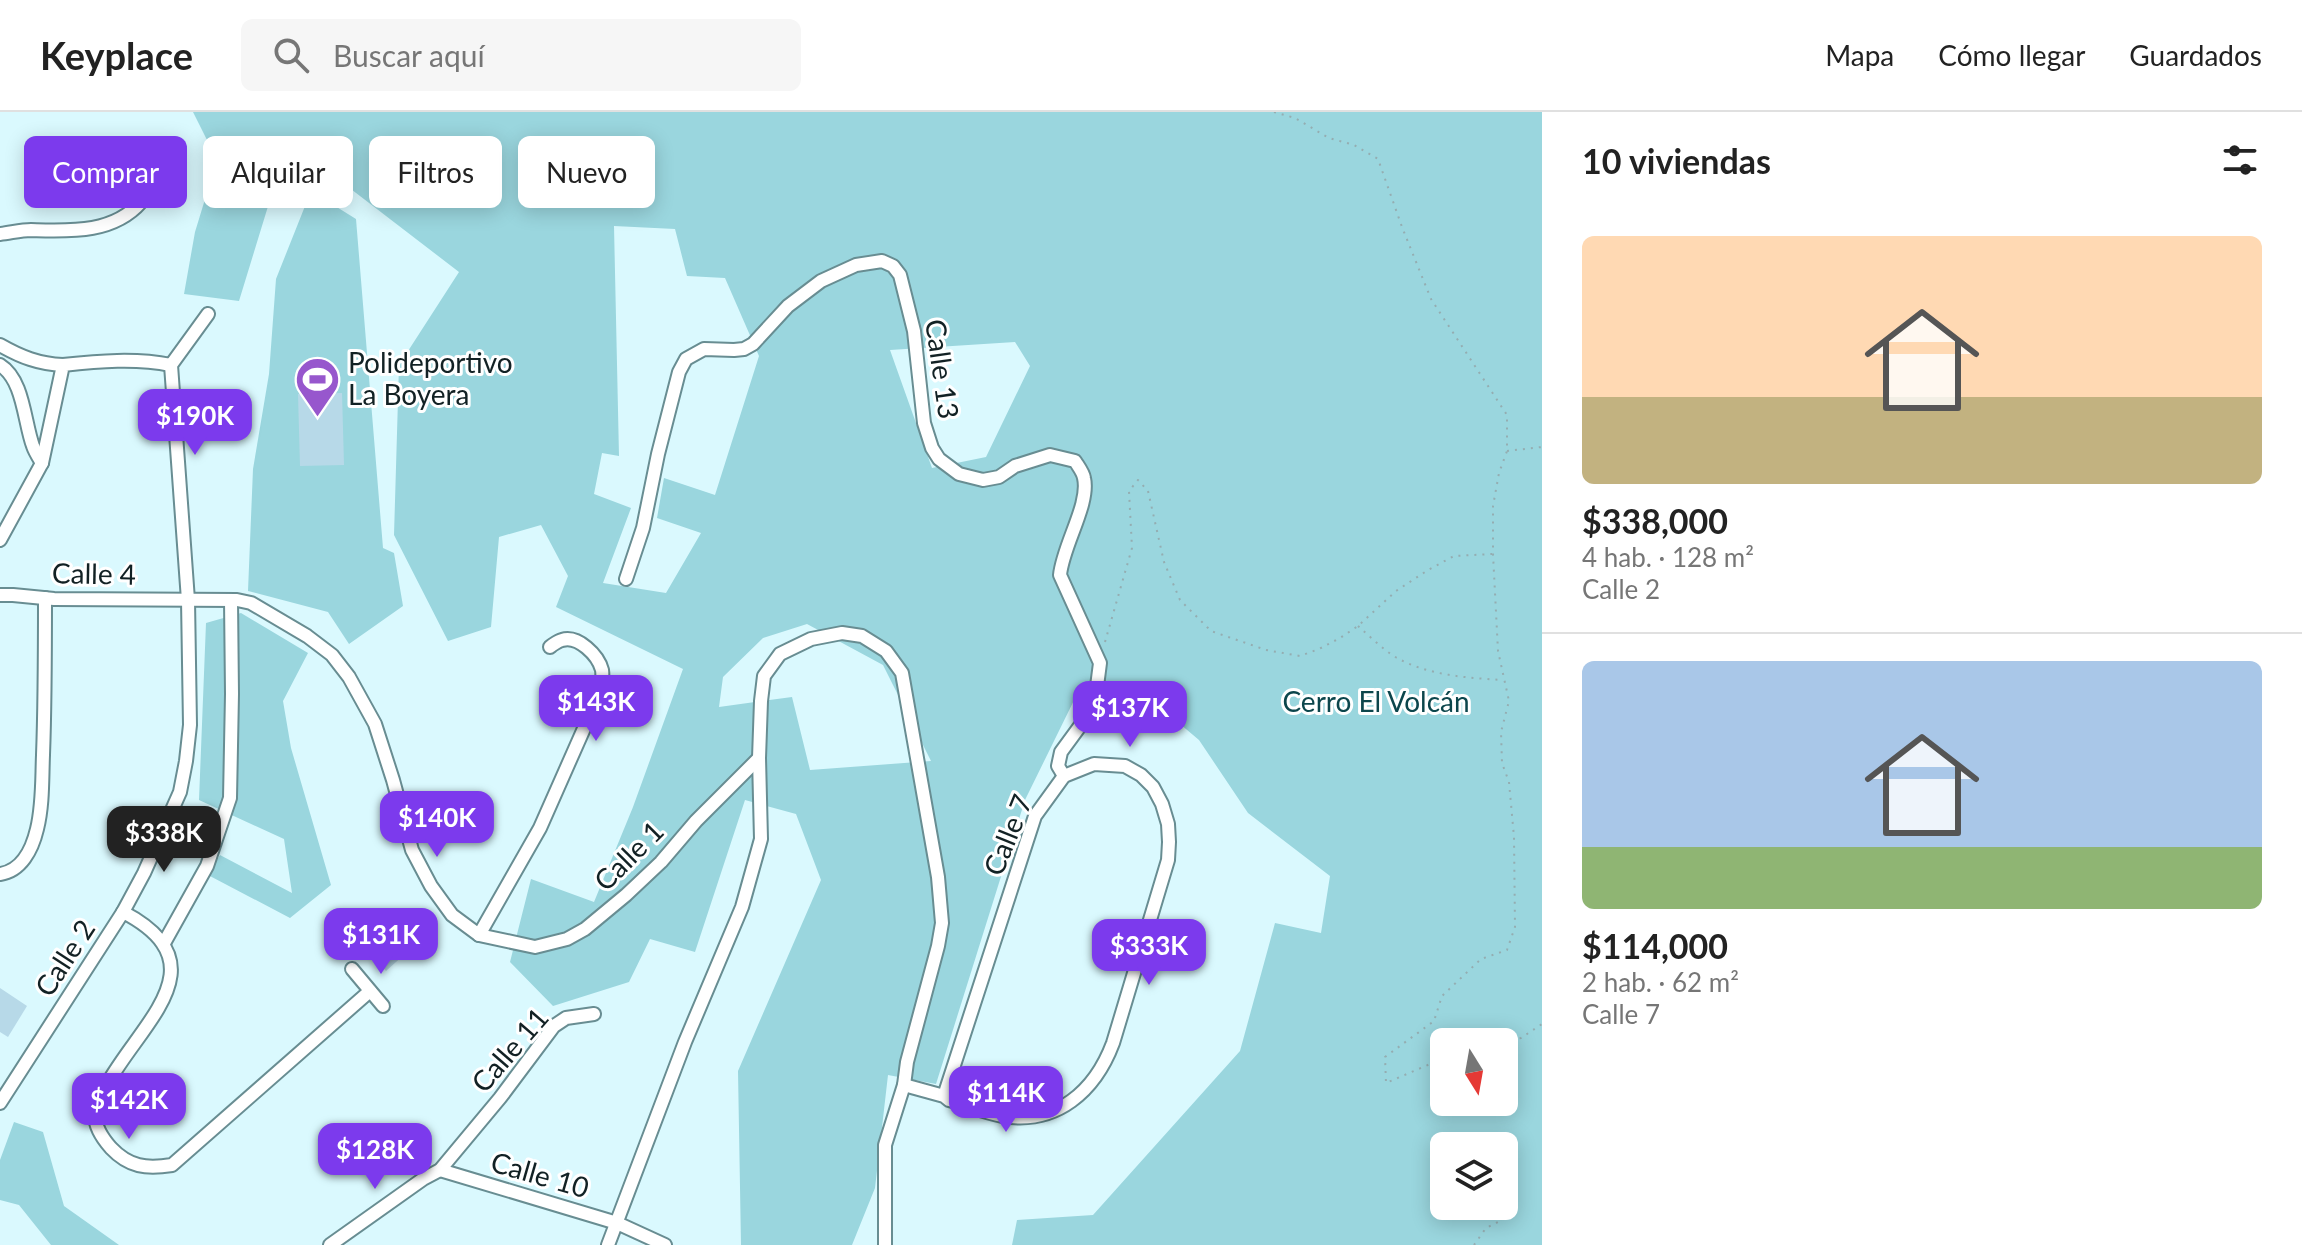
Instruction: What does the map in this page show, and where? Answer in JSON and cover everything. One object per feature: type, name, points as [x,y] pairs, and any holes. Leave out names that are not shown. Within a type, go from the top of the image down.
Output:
[{"type":"street","points":[[0,234],[28,230],[74,231],[119,221],[134,208]]},
{"type":"street","name":"Calle 13","points":[[626,579],[643,528],[679,372],[686,359],[704,349],[744,349],[753,344],[788,306],[821,281],[856,265],[882,261],[893,266],[900,275],[914,331],[924,423],[939,459],[959,474],[983,480],[999,477],[1015,466],[1050,455],[1075,461],[1080,469],[1084,478],[1083,506],[1072,528],[1060,575],[1100,663]]},
{"type":"street","points":[[0,345],[28,359],[47,364],[149,360],[171,365],[208,314]]},
{"type":"street","points":[[0,365],[7,369],[19,393],[33,446],[42,463]]},
{"type":"street","points":[[0,540],[42,463],[63,365]]},
{"type":"street","name":"Calle 2","points":[[0,1103],[123,912],[180,792],[190,725],[188,600],[171,365]]},
{"type":"street","name":"Calle 4","points":[[0,595],[188,600]]},
{"type":"street","points":[[0,874],[16,869],[23,862],[37,831],[44,738],[45,598]]},
{"type":"street","name":"Calle 1","points":[[188,600],[251,603],[307,636],[332,655],[349,677],[375,724],[412,850],[424,874],[452,915],[479,935],[535,947],[567,939],[585,929],[661,862],[696,821],[759,758]]},
{"type":"street","points":[[164,943],[207,866],[230,798],[231,600]]},
{"type":"street","points":[[608,1245],[685,1042],[742,907],[761,839],[759,758],[764,676],[780,654],[811,639],[842,633],[862,636],[886,651],[902,673],[938,877],[942,923],[904,1085],[885,1145],[885,1245]]},
{"type":"street","points":[[479,935],[540,828],[601,690],[603,673],[588,649],[575,640],[561,639],[550,647]]},
{"type":"street","points":[[1064,776],[1058,766],[1061,752],[1083,722],[1096,694],[1100,663]]},
{"type":"street","name":"Calle 7","points":[[904,1085],[1001,1116],[1020,1118],[1057,1111],[1086,1090],[1106,1062],[1168,860],[1168,824],[1162,804],[1153,787],[1141,775],[1125,766],[1094,764],[1064,776],[1035,816],[944,1096]]},
{"type":"street","points":[[123,912],[138,920],[164,943],[171,968],[169,990],[98,1100],[95,1116],[103,1139],[120,1158],[148,1168],[172,1165],[370,991]]},
{"type":"street","points":[[352,969],[383,1006]]},
{"type":"street","name":"Calle 11","points":[[440,1170],[554,1026],[566,1018],[594,1014]]},
{"type":"street","points":[[330,1245],[440,1170]]},
{"type":"street","name":"Calle 10","points":[[440,1170],[617,1223],[665,1245]]},
{"type":"path","points":[[1274,112],[1295,118],[1329,138],[1354,145],[1378,159],[1431,299],[1507,415],[1507,451],[1493,506],[1493,554],[1498,651],[1509,701],[1501,732],[1502,763],[1509,782],[1514,837],[1515,927],[1507,950],[1481,959],[1442,996],[1434,1021],[1385,1057],[1386,1083],[1430,1064]]},
{"type":"path","points":[[1507,451],[1542,447]]},
{"type":"path","points":[[1100,663],[1132,548],[1129,491],[1138,480],[1148,491],[1164,562],[1180,600],[1211,631],[1266,650],[1300,656],[1340,638],[1396,591],[1454,556],[1493,554]]},
{"type":"path","points":[[1358,626],[1402,661],[1452,675],[1505,680]]},
{"type":"path","points":[[1518,1039],[1542,1024]]},
{"type":"path","points":[[1476,1244],[1486,1228],[1502,1220]]},
{"type":"green space","name":"Cerro El Volcán","points":[[193,112],[1542,112],[1542,1245],[1012,1245],[1017,1220],[1093,1215],[1240,1051],[1275,923],[1321,933],[1330,876],[1248,813],[1199,740],[1130,682],[1082,684],[1025,800],[936,1084],[888,1075],[875,1188],[852,1245],[741,1245],[738,1071],[821,880],[796,814],[745,800],[695,952],[650,939],[629,982],[553,1006],[510,962],[531,879],[594,902],[633,807],[683,669],[556,607],[568,576],[541,525],[499,537],[491,627],[448,641],[394,535],[399,365],[459,272],[376,208],[502,208],[502,136],[369,136],[369,203],[353,191],[353,136],[205,136]],"holes":[[[614,226],[675,229],[687,276],[725,278],[759,356],[715,495],[664,478],[657,518],[701,533],[666,593],[603,583],[631,508],[594,494],[602,453],[619,456]],[[1015,342],[1030,366],[986,457],[932,468],[890,350]],[[807,624],[883,665],[931,761],[810,770],[792,697],[719,707],[723,677],[763,638]]]},
{"type":"green space","points":[[203,206],[268,208],[239,301],[184,294]]},
{"type":"green space","name":"Polideportivo La Boyera","points":[[304,208],[338,208],[356,219],[383,548],[394,553],[403,606],[349,644],[328,612],[248,591],[253,469],[269,374],[276,279]]},
{"type":"green space","points":[[241,613],[308,653],[283,701],[291,748],[331,885],[290,918],[208,875],[220,855],[292,893],[284,839],[199,800],[206,623]]},
{"type":"green space","points":[[14,1122],[43,1132],[64,1206],[119,1245],[51,1245],[19,1205],[0,1200],[0,1160]]},
{"type":"building","points":[[342,393],[344,465],[300,466],[298,394]]},
{"type":"building","points":[[364,919],[379,936],[381,934],[395,948],[399,945],[406,953],[386,971],[350,931]]},
{"type":"building","points":[[0,988],[27,1006],[8,1037],[0,1032]]},
{"type":"place","name":"Polideportivo La Boyera","points":[[317,418]]}]
